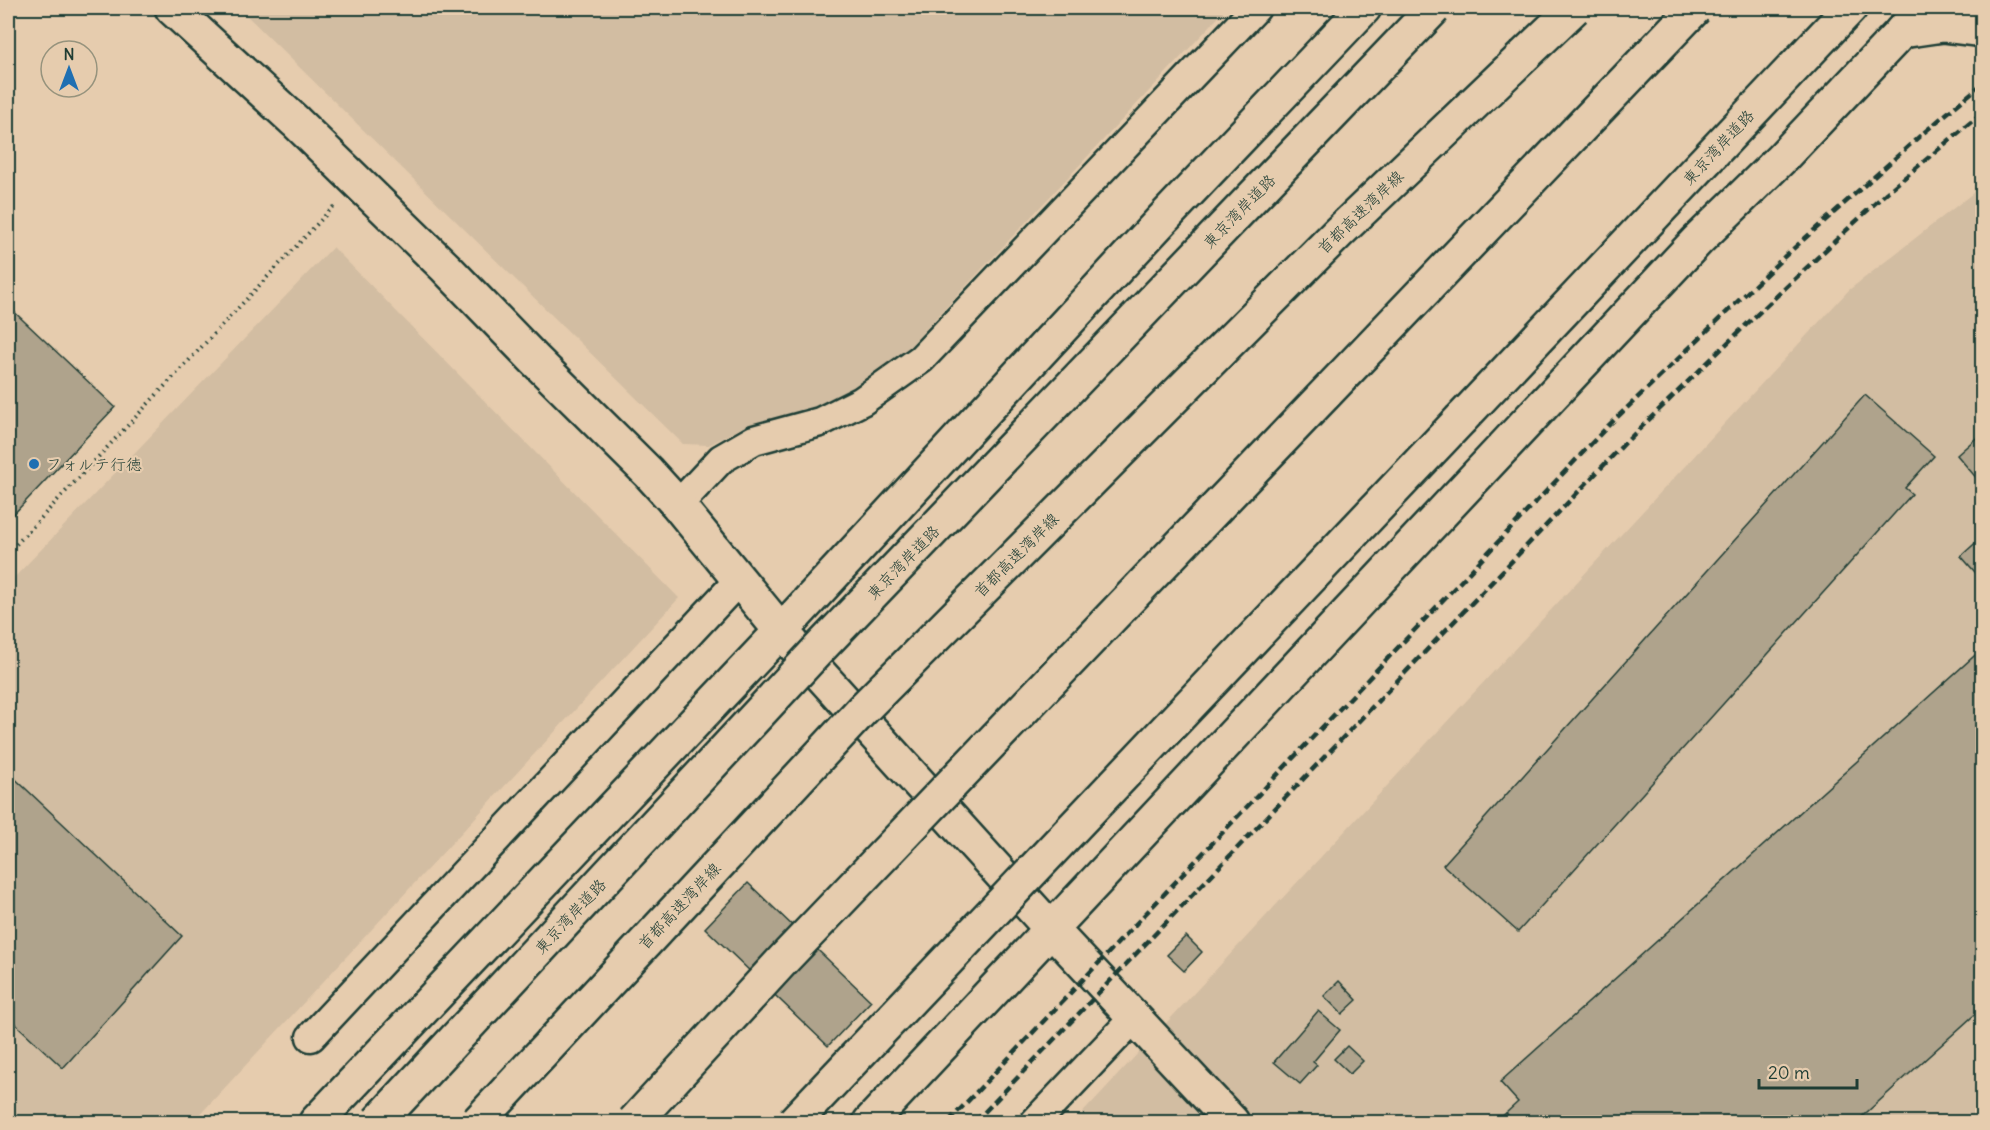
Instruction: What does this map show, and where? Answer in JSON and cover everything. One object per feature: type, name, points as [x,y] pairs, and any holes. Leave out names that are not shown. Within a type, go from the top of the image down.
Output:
[{"type":"main road","points":[[172,8],[296,122],[446,268],[678,505],[781,631],[1052,930],[1232,1122]]},
{"type":"main road","points":[[316,1122],[781,631],[1161,221],[1365,8]]},
{"type":"main road","name":"東京湾岸道路","points":[[378,1122],[825,643],[1434,8]]},
{"type":"main road","name":"首都高速湾岸線","points":[[478,1122],[862,710],[1338,233],[1574,8]]},
{"type":"main road","points":[[634,1122],[792,950],[1695,8]]},
{"type":"main road","name":"東京湾岸道路","points":[[794,1122],[1850,8]]},
{"type":"main road","points":[[870,1122],[1681,258],[1781,159],[1924,8]]},
{"type":"main road","points":[[1902,31],[1943,25],[1983,30]]},
{"type":"street","points":[[678,505],[721,459],[754,440],[819,422],[862,401],[921,359],[1256,8]]},
{"type":"street","points":[[311,1037],[739,580]]},
{"type":"street","points":[[1035,1122],[1134,1018]]},
{"type":"path","points":[[8,553],[357,181]]},
{"type":"shaded area","points":[[239,8],[1227,8],[906,350],[853,388],[813,409],[741,428],[709,445],[683,444]]},
{"type":"shaded area","points":[[1982,186],[1982,1122],[1074,1122],[1849,290]]},
{"type":"shaded area","points":[[333,247],[679,598],[193,1122],[8,1122],[8,584]]},
{"type":"building","name":"フォルテ行徳","points":[[8,306],[115,407],[8,520]]},
{"type":"building","points":[[1865,395],[1934,456],[1905,488],[1912,494],[1518,932],[1443,865]]},
{"type":"building","points":[[1982,433],[1982,476],[1978,480],[1957,455]]},
{"type":"building","points":[[1982,537],[1982,580],[1961,556]]},
{"type":"building","points":[[1982,649],[1982,1008],[1856,1122],[1514,1122],[1506,1113],[1518,1102],[1500,1082]]},
{"type":"building","points":[[8,772],[182,936],[63,1068],[8,1017]]},
{"type":"building","points":[[748,883],[871,1001],[828,1046],[705,928]]},
{"type":"building","points":[[1186,936],[1202,952],[1184,971],[1167,955]]},
{"type":"building","points":[[1339,981],[1357,1000],[1342,1014],[1324,996]]},
{"type":"building","points":[[1318,1011],[1340,1030],[1313,1062],[1317,1065],[1300,1084],[1274,1062]]},
{"type":"building","points":[[1347,1046],[1363,1061],[1350,1074],[1334,1059]]},
{"type":"building","points":[[1506,1113],[1514,1122],[1495,1122]]},
{"type":"railway","points":[[948,1122],[1608,426],[1784,257],[1982,84]]},
{"type":"railway","points":[[975,1122],[1624,444],[1886,193],[1982,113]]},
{"type":"place","name":"フォルテ行徳","points":[[34,464]]}]
